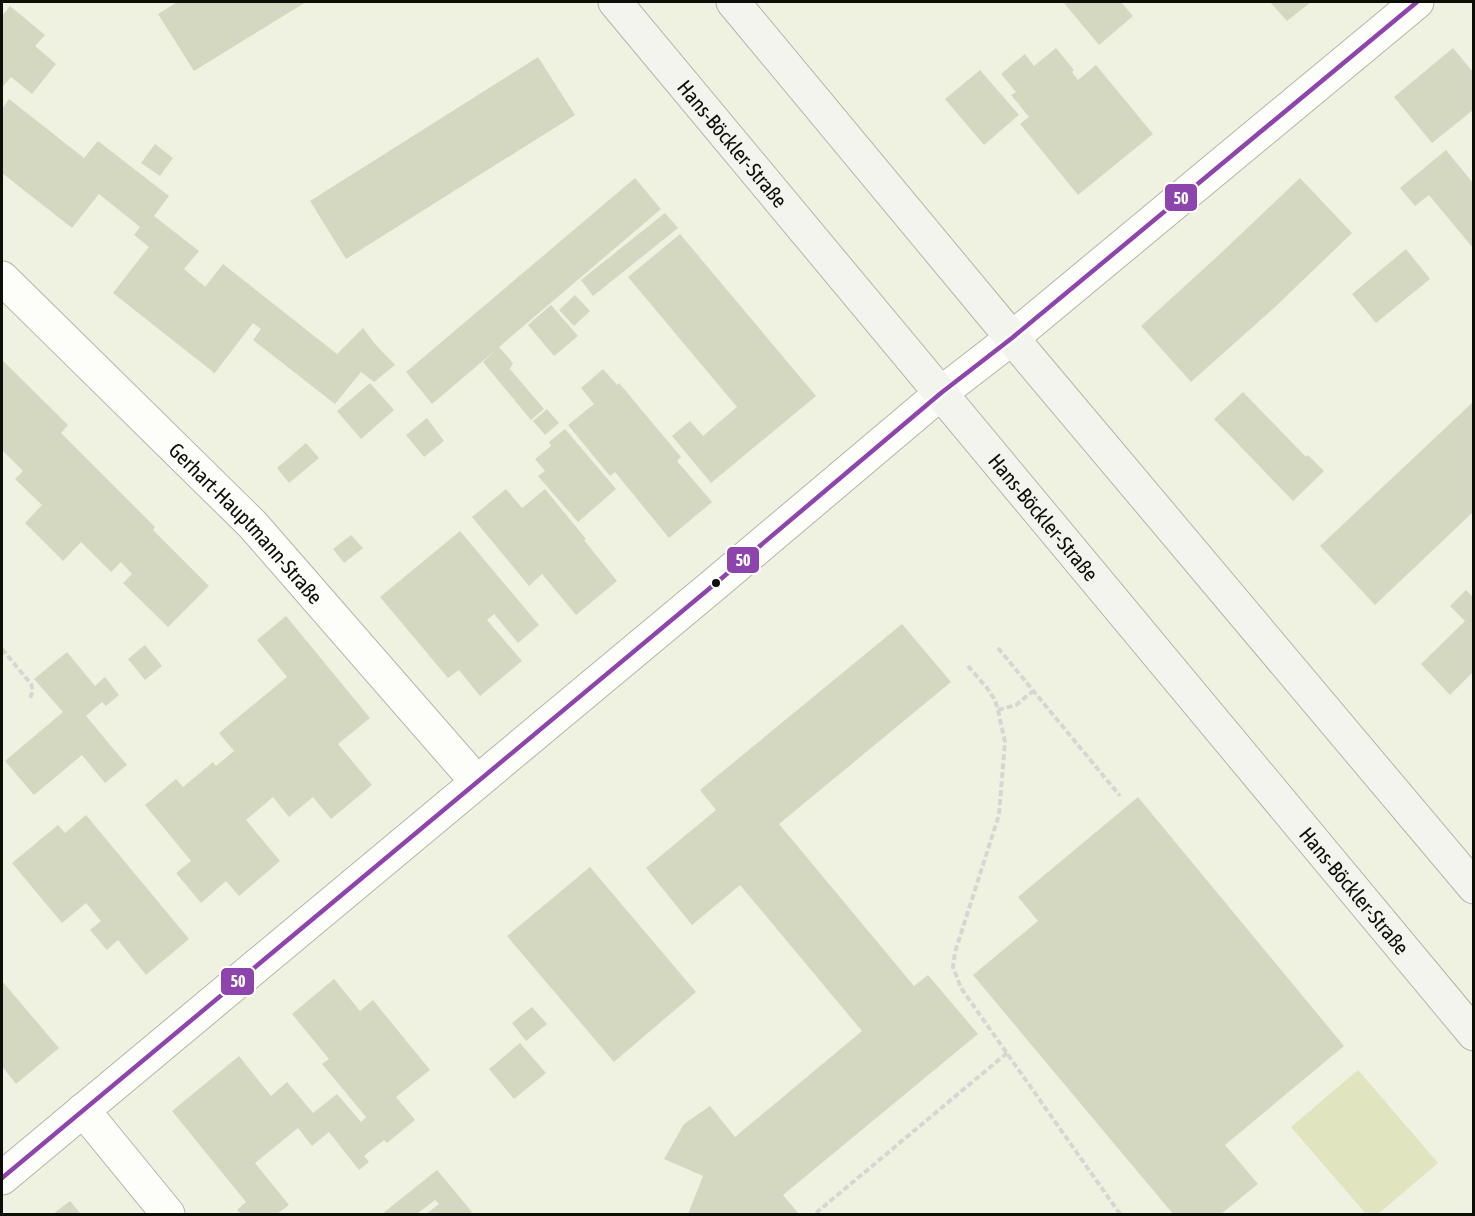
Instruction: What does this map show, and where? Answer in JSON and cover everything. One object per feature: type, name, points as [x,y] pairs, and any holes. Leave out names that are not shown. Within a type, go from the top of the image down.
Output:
[{"type":"main road","name":"Hans-Böckler-Straße","points":[[615,2],[1473,1034]]},
{"type":"main road","points":[[733,2],[1473,886]]},
{"type":"street","points":[[2,1178],[941,393],[1012,338],[1417,2]]},
{"type":"street","name":"Gerhart-Hauptmann-Straße","points":[[2,278],[253,525],[477,782]]},
{"type":"street","points":[[82,1110],[168,1215]]},
{"type":"path","points":[[998,648],[1120,796]]},
{"type":"path","points":[[2,649],[32,684],[33,691],[30,698]]},
{"type":"path","points":[[968,666],[987,687],[995,700],[1005,742],[999,815],[955,952],[953,967],[961,988],[1120,1215]]},
{"type":"path","points":[[999,710],[1017,705],[1033,691]]},
{"type":"path","points":[[815,1214],[1007,1053]]},
{"type":"green space","points":[[1358,1070],[1438,1163],[1378,1214],[1366,1214],[1291,1127]]},
{"type":"building","points":[[177,2],[306,2],[194,71],[158,14]]},
{"type":"building","points":[[1065,2],[1121,2],[1133,16],[1099,45]]},
{"type":"building","points":[[1270,2],[1311,2],[1287,21]]},
{"type":"building","points":[[10,6],[45,35],[35,46],[56,64],[32,94],[11,77],[2,85],[2,16]]},
{"type":"building","points":[[1056,48],[1074,70],[1072,72],[1078,80],[1096,65],[1153,134],[1078,195],[1020,124],[1029,117],[1011,95],[1016,92],[1001,74],[1025,54],[1034,66]]},
{"type":"building","points":[[1453,48],[1473,72],[1473,110],[1432,143],[1394,97]]},
{"type":"building","points":[[538,57],[575,115],[346,259],[310,201]]},
{"type":"building","points":[[980,70],[1019,115],[984,145],[945,99]]},
{"type":"building","points":[[9,99],[84,158],[98,141],[169,196],[154,216],[199,251],[184,269],[205,287],[223,264],[337,354],[363,328],[395,365],[374,382],[361,372],[335,404],[253,340],[261,329],[253,323],[214,374],[113,293],[149,247],[134,235],[140,227],[99,194],[72,228],[2,173],[2,109]]},
{"type":"building","points":[[155,144],[173,158],[160,176],[141,163]]},
{"type":"building","points":[[1446,150],[1473,183],[1473,248],[1429,195],[1415,206],[1400,188]]},
{"type":"building","points":[[635,178],[661,209],[499,347],[513,363],[510,369],[544,409],[531,420],[483,362],[497,349],[432,404],[406,372]]},
{"type":"building","points":[[1300,178],[1352,233],[1274,308],[1191,382],[1141,326]]},
{"type":"building","points":[[665,213],[678,228],[593,296],[581,280]]},
{"type":"building","points":[[680,234],[816,396],[711,483],[672,436],[690,421],[703,436],[737,407],[628,277]]},
{"type":"building","points":[[1406,249],[1430,279],[1376,323],[1352,294]]},
{"type":"building","points":[[575,295],[590,311],[574,326],[559,310]]},
{"type":"building","points":[[551,305],[578,336],[554,356],[528,325]]},
{"type":"building","points":[[2,360],[68,425],[61,433],[155,527],[153,530],[209,586],[168,627],[123,583],[132,574],[121,562],[111,572],[81,542],[63,561],[25,523],[42,505],[15,479],[23,471],[2,450]]},
{"type":"building","points":[[603,369],[617,385],[619,383],[681,457],[677,461],[712,502],[669,538],[615,472],[610,476],[568,425],[594,404],[581,388]]},
{"type":"building","points":[[370,383],[394,410],[361,439],[337,411]]},
{"type":"building","points":[[1243,392],[1306,457],[1308,455],[1324,471],[1293,501],[1214,419]]},
{"type":"building","points":[[1472,403],[1473,512],[1375,605],[1320,546]]},
{"type":"building","points":[[547,409],[559,423],[545,435],[533,421]]},
{"type":"building","points":[[427,418],[444,441],[424,457],[406,435]]},
{"type":"building","points":[[565,429],[616,489],[578,522],[538,476],[545,471],[535,459],[551,446],[549,442]]},
{"type":"building","points":[[306,443],[319,458],[289,483],[277,468]]},
{"type":"building","points":[[506,489],[522,508],[545,489],[617,581],[576,615],[542,574],[529,586],[472,517]]},
{"type":"building","points":[[460,531],[539,625],[518,643],[494,614],[487,620],[522,661],[480,696],[459,670],[448,678],[380,597]]},
{"type":"building","points":[[351,535],[363,548],[344,563],[333,549]]},
{"type":"building","points":[[1466,590],[1473,597],[1473,672],[1450,695],[1421,664],[1465,621],[1450,606]]},
{"type":"building","points":[[286,616],[370,718],[338,744],[372,785],[331,819],[313,797],[289,817],[273,797],[246,820],[280,861],[239,896],[226,881],[201,903],[176,873],[191,861],[145,805],[176,779],[183,787],[213,762],[216,766],[234,751],[219,733],[287,677],[257,640]]},
{"type":"building","points":[[902,624],[951,682],[779,824],[914,986],[928,975],[978,1034],[783,1195],[799,1214],[688,1214],[703,1176],[664,1159],[684,1124],[710,1106],[735,1137],[862,1031],[740,885],[692,925],[646,868],[716,810],[700,790]]},
{"type":"building","points":[[145,645],[162,666],[145,680],[128,659]]},
{"type":"building","points":[[67,652],[95,686],[105,677],[119,695],[106,706],[102,702],[86,716],[127,765],[105,783],[82,755],[34,795],[5,761],[63,712],[34,679]]},
{"type":"building","points":[[1138,797],[1344,1046],[1225,1145],[1258,1184],[1221,1214],[1173,1214],[973,975],[1038,921],[1018,897]]},
{"type":"building","points":[[86,815],[189,939],[146,975],[118,940],[107,950],[90,930],[101,921],[86,903],[62,923],[12,863],[58,825],[65,833]]},
{"type":"building","points":[[590,867],[696,992],[614,1062],[507,936]]},
{"type":"building","points":[[334,979],[360,1011],[373,1000],[430,1070],[396,1097],[415,1120],[387,1143],[384,1140],[364,1156],[369,1162],[359,1170],[329,1132],[312,1146],[298,1128],[255,1163],[289,1205],[277,1214],[241,1214],[237,1210],[246,1202],[172,1111],[239,1056],[271,1096],[287,1082],[313,1113],[337,1094],[361,1122],[366,1117],[322,1064],[329,1059],[292,1014]]},
{"type":"building","points":[[2,981],[59,1048],[16,1084],[2,1066]]},
{"type":"building","points":[[532,1007],[547,1024],[526,1041],[512,1023]]},
{"type":"building","points":[[520,1043],[546,1073],[514,1099],[489,1069]]},
{"type":"building","points":[[437,1170],[472,1212],[469,1214],[426,1214],[439,1204],[435,1200],[417,1214],[382,1214]]},
{"type":"building","points":[[70,1201],[81,1214],[53,1214]]},
{"type":"transit line","name":"50","points":[[2,1178],[941,393],[1012,338],[1417,2]]}]
